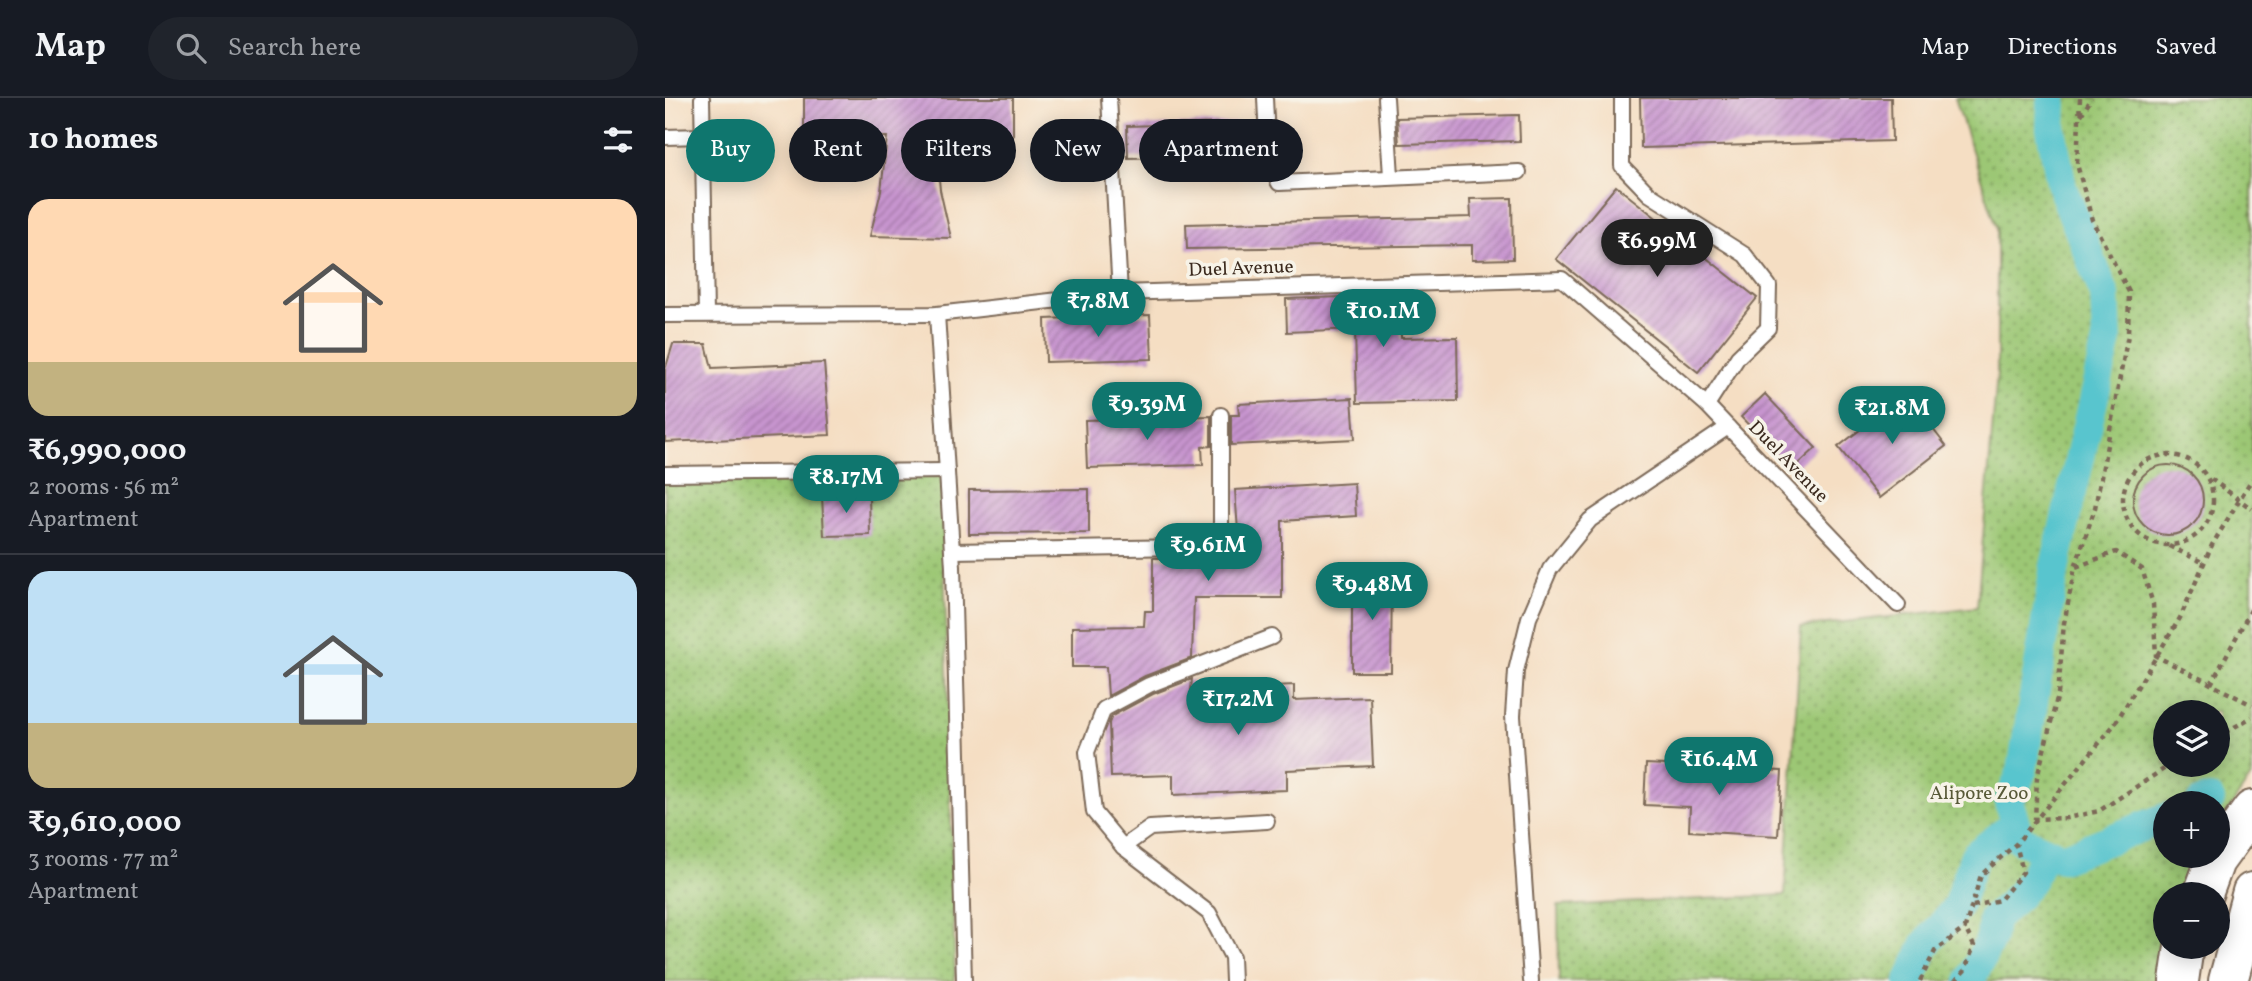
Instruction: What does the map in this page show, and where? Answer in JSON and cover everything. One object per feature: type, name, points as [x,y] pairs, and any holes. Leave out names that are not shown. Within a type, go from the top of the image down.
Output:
[{"type":"highway","points":[[2207,882],[2215,861],[2252,810]]},
{"type":"highway","points":[[2228,981],[2252,892]]},
{"type":"highway","points":[[2179,981],[2182,959]]},
{"type":"lane","points":[[702,98],[703,119]]},
{"type":"lane","points":[[1109,98],[1120,293]]},
{"type":"lane","points":[[1265,98],[1268,162],[1279,183],[1518,172]]},
{"type":"lane","points":[[1386,98],[1391,176]]},
{"type":"lane","points":[[1622,98],[1622,166],[1650,194],[1745,255],[1769,286],[1768,328],[1738,357],[1707,405]]},
{"type":"lane","points":[[665,137],[686,136]]},
{"type":"lane","points":[[704,182],[706,314]]},
{"type":"lane","name":"Duel Avenue","points":[[665,315],[937,314],[1120,293],[1562,279],[1707,405],[1898,605]]},
{"type":"lane","points":[[937,314],[952,551],[964,981]]},
{"type":"lane","points":[[952,551],[1185,547],[1221,534],[1221,415]]},
{"type":"lane","points":[[1531,981],[1513,716],[1516,671],[1529,618],[1550,569],[1590,520],[1728,427]]},
{"type":"lane","points":[[665,474],[947,471]]},
{"type":"lane","points":[[1233,981],[1232,957],[1209,913],[1123,847],[1094,812],[1087,752],[1104,709],[1149,685],[1272,637]]},
{"type":"lane","points":[[1123,847],[1150,828],[1267,821]]},
{"type":"path","points":[[2035,820],[2037,778],[2058,694],[2064,623],[2075,567],[2095,508],[2128,335],[2129,292],[2092,220],[2077,164],[2080,98]]},
{"type":"path","points":[[2079,118],[2092,98]]},
{"type":"path","points":[[2204,563],[2168,546],[2147,540],[2128,523],[2123,495],[2132,472],[2152,458],[2165,455],[2190,460],[2252,509]]},
{"type":"path","points":[[2168,546],[2193,539],[2210,519],[2214,491],[2207,476]]},
{"type":"path","points":[[1920,981],[1935,951],[1965,928],[1981,875],[2016,844],[2114,725],[2180,618],[2204,563],[2252,479]]},
{"type":"path","points":[[2075,567],[2116,552],[2142,569],[2153,604],[2155,656]]},
{"type":"path","points":[[2211,684],[2252,608]]},
{"type":"path","points":[[2155,656],[2252,705]]},
{"type":"path","points":[[2230,730],[2252,717]]},
{"type":"path","points":[[2035,820],[2067,818],[2099,811],[2153,776]]},
{"type":"path","points":[[1973,906],[2000,900],[2023,872],[2016,844]]},
{"type":"path","points":[[1955,981],[1965,970],[1974,946],[1965,928]]},
{"type":"green space","name":"Alipore Zoo","points":[[1955,98],[2252,98],[2252,775],[2230,808],[2230,791],[2153,791],[2153,868],[2194,868],[2186,882],[2153,882],[2153,959],[2162,959],[2156,981],[1559,981],[1558,906],[1785,895],[1801,627],[1977,607],[1997,374],[1997,228]]},
{"type":"green space","points":[[942,475],[955,981],[665,981],[665,476]]},
{"type":"building","points":[[804,98],[1013,98],[1013,119],[901,119],[901,182],[939,182],[951,238],[870,236],[882,182],[887,182],[887,119],[804,119]]},
{"type":"building","points":[[1640,98],[1891,98],[1892,141],[1641,148]]},
{"type":"building","points":[[1519,115],[1520,141],[1399,144],[1397,118]]},
{"type":"building","points":[[1127,126],[1139,126],[1139,158],[1128,158]]},
{"type":"building","points":[[1616,186],[1757,298],[1698,372],[1556,259]]},
{"type":"building","points":[[1512,198],[1513,259],[1472,260],[1472,245],[1187,249],[1186,224],[1471,217],[1470,199]]},
{"type":"building","points":[[1400,295],[1401,338],[1457,337],[1458,401],[1357,403],[1355,329],[1287,332],[1286,299]]},
{"type":"building","points":[[1150,315],[1152,359],[1046,362],[1045,319]]},
{"type":"building","points":[[673,344],[706,344],[712,368],[824,363],[830,435],[665,442],[665,370]]},
{"type":"building","points":[[1765,394],[1816,448],[1792,470],[1741,417]]},
{"type":"building","points":[[1906,394],[1946,446],[1879,498],[1838,447]]},
{"type":"building","points":[[1352,398],[1355,439],[1231,445],[1231,415],[1239,415],[1238,404]]},
{"type":"building","points":[[1211,416],[1211,446],[1202,447],[1203,465],[1087,468],[1085,420]]},
{"type":"building","points":[[2168,465],[2187,471],[2197,481],[2203,500],[2197,519],[2187,529],[2168,535],[2149,529],[2139,519],[2133,500],[2139,481],[2149,471]]},
{"type":"building","points":[[1354,483],[1356,516],[1282,521],[1282,598],[1194,598],[1192,658],[1145,676],[1108,696],[1106,667],[1072,667],[1072,627],[1144,626],[1145,611],[1153,611],[1153,558],[1240,558],[1235,490]]},
{"type":"building","points":[[1089,489],[1089,533],[969,534],[969,490]]},
{"type":"building","points":[[869,495],[870,535],[824,536],[822,496]]},
{"type":"building","points":[[1352,573],[1392,573],[1391,672],[1352,672]]},
{"type":"building","points":[[1192,679],[1191,690],[1294,685],[1294,700],[1370,697],[1373,766],[1287,770],[1287,790],[1173,795],[1173,775],[1111,777],[1109,723],[1112,716],[1153,694]]},
{"type":"building","points":[[1646,764],[1782,771],[1778,836],[1689,831],[1690,807],[1644,805]]},
{"type":"waterway","points":[[2052,98],[2051,129],[2062,187],[2105,295],[2107,340],[2055,566],[2022,771],[2009,802],[2019,839],[2062,858],[2153,823]]},
{"type":"waterway","points":[[1910,981],[1925,945],[1957,907],[1975,855],[2015,824]]},
{"type":"waterway","points":[[1970,981],[1991,938],[1993,919],[2024,889],[2045,851]]}]
